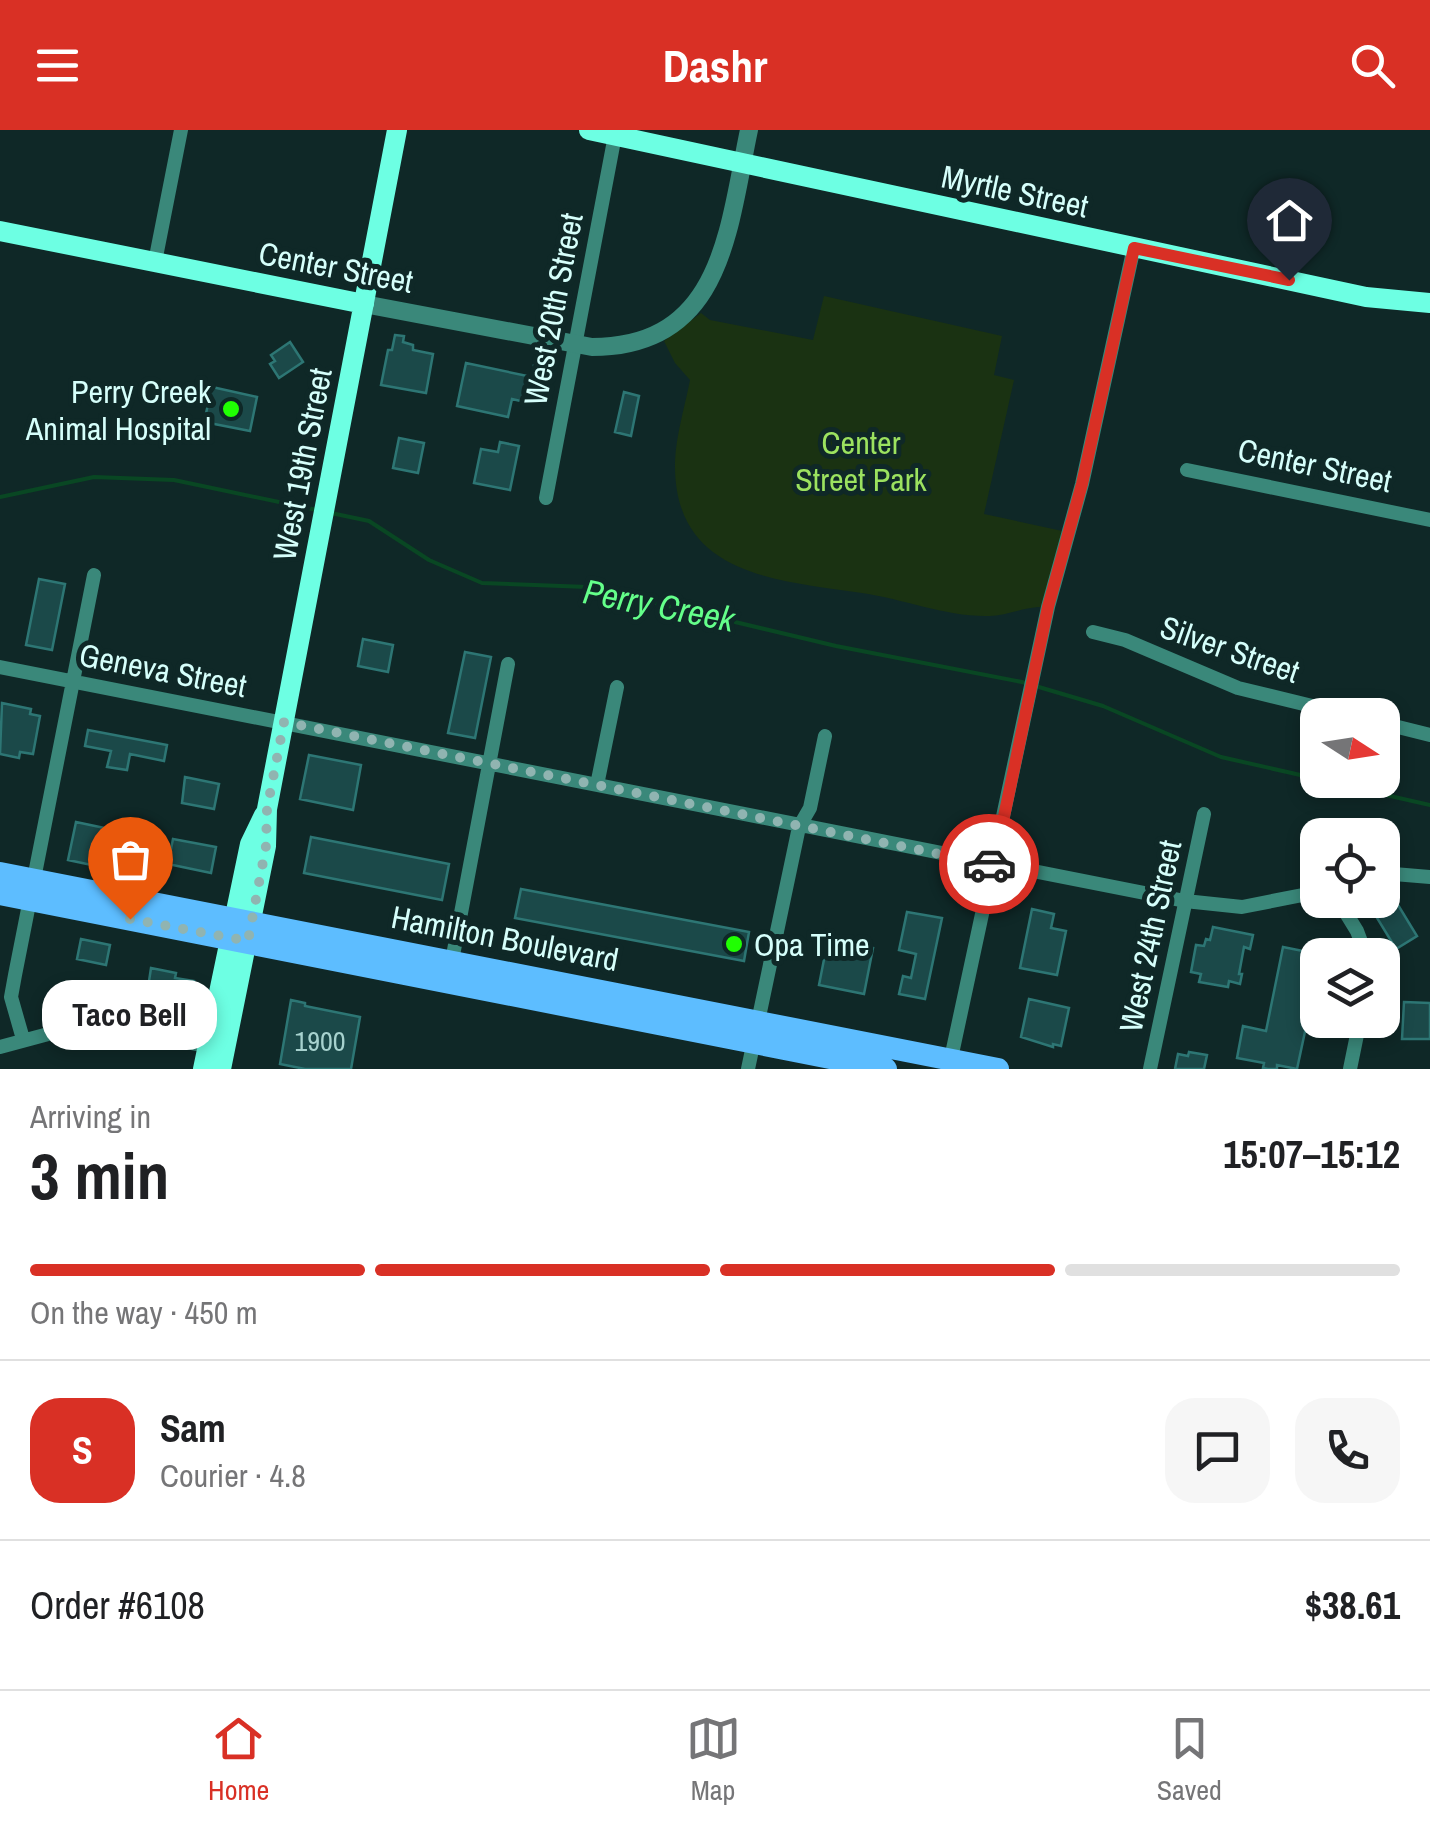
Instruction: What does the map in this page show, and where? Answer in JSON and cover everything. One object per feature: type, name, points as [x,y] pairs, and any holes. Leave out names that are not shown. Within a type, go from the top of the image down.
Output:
[{"type":"main road","name":"West 19th Street","points":[[219,1055],[223,983],[266,846],[267,809],[397,130]]},
{"type":"main road","name":"Myrtle Street","points":[[589,130],[615,132],[742,164],[1366,297],[1430,303]]},
{"type":"main road","name":"Center Street","points":[[0,231],[364,304]]},
{"type":"main road","name":"Hamilton Boulevard","points":[[0,872],[32,890]]},
{"type":"main road","name":"Hamilton Boulevard","points":[[0,894],[32,890],[756,1032],[998,1069]]},
{"type":"main road","name":"West 19th Street","points":[[203,1069],[219,1055],[242,929]]},
{"type":"main road","name":"Hamilton Boulevard","points":[[756,1032],[886,1069]]},
{"type":"main road","name":"West 19th Street","points":[[211,1069],[213,1054],[219,1055]]},
{"type":"street","points":[[155,262],[181,130]]},
{"type":"street","points":[[742,164],[749,130]]},
{"type":"street","name":"West 20th Street","points":[[546,498],[615,132]]},
{"type":"street","name":"Center Street","points":[[364,304],[573,344],[615,347],[660,333],[686,314],[708,288],[724,246],[742,164]]},
{"type":"street","points":[[949,1064],[1046,614],[1082,484],[1134,248]]},
{"type":"street","name":"Center Street","points":[[1187,470],[1430,520]]},
{"type":"street","points":[[22,1039],[11,997],[94,576]]},
{"type":"street","name":"Silver Street","points":[[1094,632],[1125,640],[1238,688],[1300,703]]},
{"type":"street","points":[[450,971],[508,664]]},
{"type":"street","name":"Geneva Street","points":[[0,667],[1184,900],[1242,907],[1300,896]]},
{"type":"street","points":[[597,785],[617,687]]},
{"type":"street","points":[[1400,727],[1430,734]]},
{"type":"street","points":[[748,1069],[800,827],[810,808],[825,736]]},
{"type":"street","name":"West 24th Street","points":[[1150,1069],[1204,814]]},
{"type":"street","points":[[1400,875],[1430,877]]},
{"type":"street","points":[[0,1047],[78,1026],[106,1026],[219,1055]]},
{"type":"street","points":[[1350,1069],[1356,1038]]},
{"type":"green space","name":"Center Street Park","points":[[824,296],[1002,336],[994,375],[1014,380],[984,514],[1067,532],[1048,607],[973,616],[796,583],[736,565],[711,550],[691,529],[679,500],[675,462],[690,380],[675,363],[664,341],[701,313],[710,320],[813,340]]},
{"type":"building","points":[[395,335],[404,336],[403,342],[413,345],[413,350],[433,354],[426,393],[381,385]]},
{"type":"building","points":[[290,342],[303,362],[279,378],[270,364],[275,361],[271,355]]},
{"type":"building","points":[[535,359],[547,362],[538,405],[512,399],[508,417],[457,406],[466,363],[532,377]]},
{"type":"building","name":"Perry Creek Animal Hospital","points":[[212,387],[257,397],[250,431],[204,422]]},
{"type":"building","points":[[624,392],[639,396],[631,436],[615,432]]},
{"type":"building","points":[[399,438],[424,443],[418,473],[393,468]]},
{"type":"building","points":[[500,442],[519,446],[510,490],[474,483],[481,449],[498,452]]},
{"type":"building","points":[[39,579],[65,584],[52,650],[26,645]]},
{"type":"building","points":[[363,639],[393,645],[388,672],[358,666]]},
{"type":"building","points":[[465,652],[491,657],[475,738],[448,733]]},
{"type":"building","points":[[2,703],[31,709],[30,714],[40,716],[33,754],[20,752],[19,758],[0,754]]},
{"type":"building","points":[[88,730],[167,745],[164,761],[130,754],[127,770],[107,767],[111,751],[85,746]]},
{"type":"building","points":[[309,755],[361,765],[353,810],[300,799]]},
{"type":"building","points":[[185,777],[219,784],[214,809],[182,803]]},
{"type":"building","points":[[76,822],[114,830],[106,868],[68,860]]},
{"type":"building","points":[[311,837],[449,864],[442,900],[304,873]]},
{"type":"building","points":[[173,839],[216,847],[211,873],[168,864]]},
{"type":"building","points":[[521,889],[749,932],[744,961],[515,918]]},
{"type":"building","points":[[1400,908],[1417,936],[1400,947],[1400,938],[1389,938],[1377,918],[1400,918]]},
{"type":"building","points":[[1032,909],[1054,914],[1051,928],[1066,931],[1057,975],[1020,968]]},
{"type":"building","points":[[907,912],[942,918],[925,999],[899,994],[903,976],[911,978],[916,954],[899,950]]},
{"type":"building","points":[[1213,927],[1253,935],[1250,949],[1244,947],[1240,984],[1229,981],[1228,987],[1199,982],[1201,974],[1191,972],[1196,945],[1204,946],[1206,939],[1210,940]]},
{"type":"building","points":[[81,939],[110,945],[106,965],[77,959]]},
{"type":"building","points":[[828,939],[873,948],[864,994],[819,985]]},
{"type":"building","points":[[1283,947],[1300,950],[1300,1038],[1304,1038],[1297,1069],[1277,1065],[1277,1069],[1268,1069],[1263,1068],[1264,1063],[1237,1058],[1243,1026],[1266,1031]]},
{"type":"building","points":[[151,968],[194,981],[192,994],[173,990],[170,1005],[146,1001]]},
{"type":"building","points":[[1029,999],[1069,1008],[1061,1046],[1021,1037]]},
{"type":"building","points":[[291,1000],[360,1017],[351,1069],[305,1069],[280,1064]]},
{"type":"building","points":[[1404,1002],[1430,1003],[1430,1039],[1402,1039]]},
{"type":"building","points":[[1189,1052],[1207,1055],[1204,1069],[1175,1069],[1178,1054],[1188,1056]]},
{"type":"waterway","name":"Perry Creek","points":[[0,497],[94,477],[174,480],[317,510]]},
{"type":"waterway","name":"Perry Creek","points":[[331,513],[369,521],[429,560],[482,583],[588,587],[836,646],[1022,682],[1103,706],[1221,757],[1300,775]]},
{"type":"waterway","name":"Perry Creek","points":[[1399,798],[1430,805]]},
{"type":"way so far","points":[[130,919],[248,941],[284,722],[989,864]]},
{"type":"place","name":"Perry Creek Animal Hospital","points":[[231,409]]},
{"type":"place","name":"Taco Bell","points":[[130,919]]},
{"type":"place","name":"Opa Time","points":[[734,944]]},
{"type":"route","points":[[989,864],[994,864],[1048,607],[1082,484],[1134,248],[1289,280]]}]
